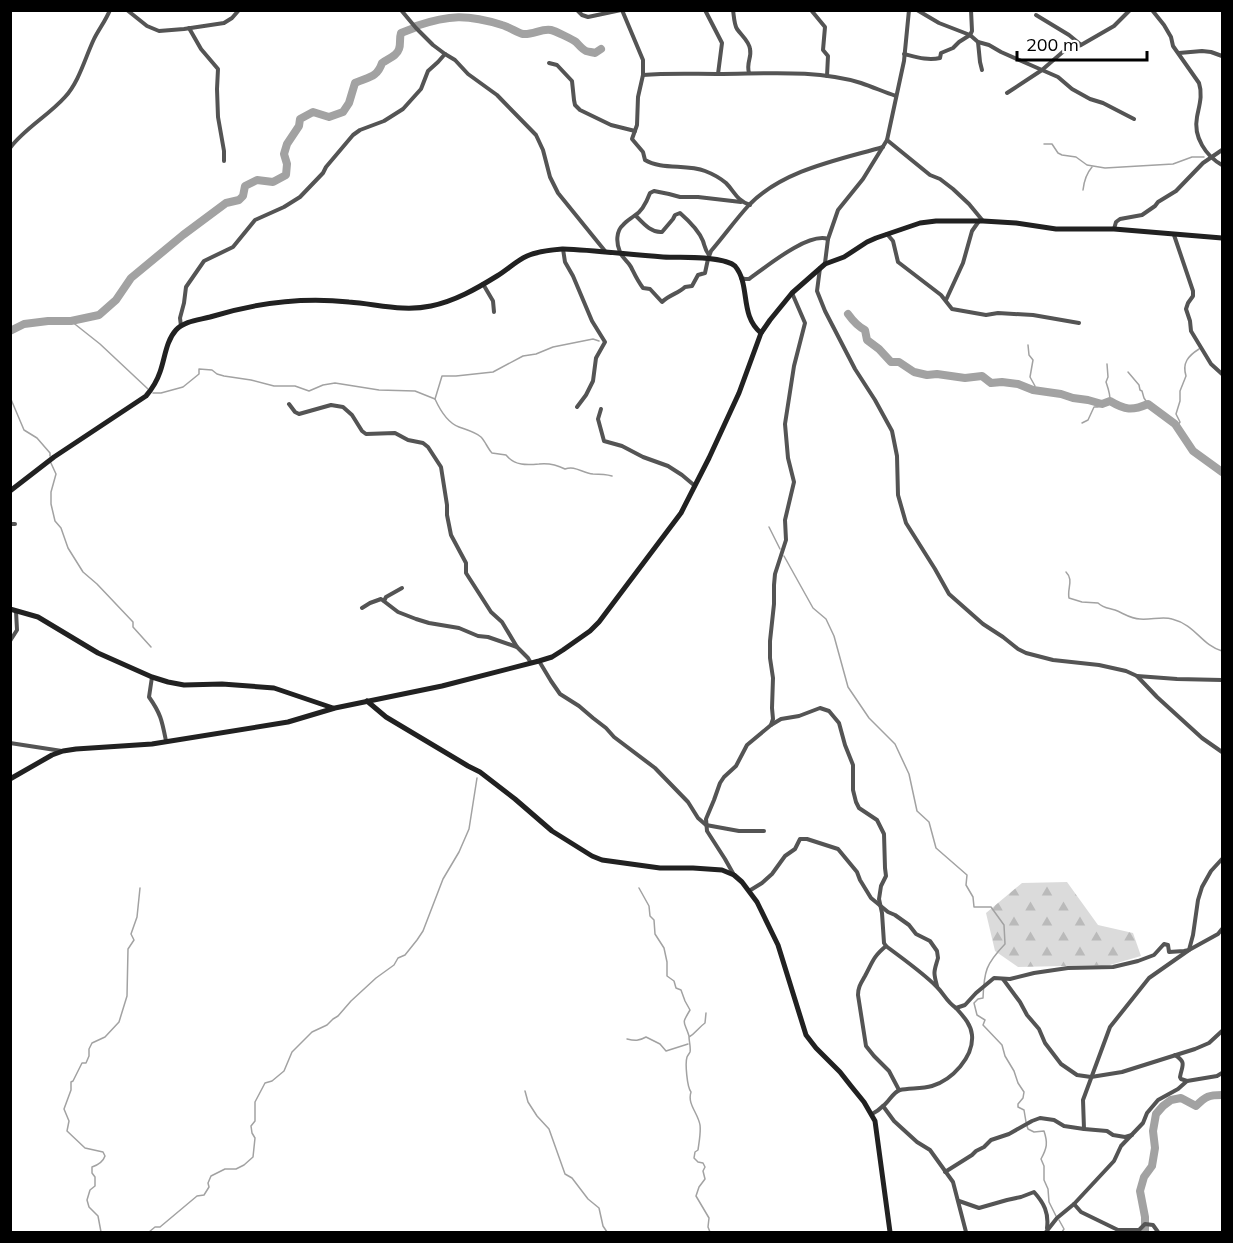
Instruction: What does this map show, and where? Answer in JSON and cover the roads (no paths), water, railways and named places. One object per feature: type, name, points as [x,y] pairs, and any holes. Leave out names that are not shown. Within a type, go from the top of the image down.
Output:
[{"type":"street","points":[[10,148],[71,90],[110,10]]},
{"type":"street","points":[[127,10],[147,26],[159,31],[224,23],[239,10]]},
{"type":"street","points":[[296,10],[301,10]]},
{"type":"street","points":[[401,10],[416,28],[455,60],[468,74],[497,95],[536,135],[553,185],[605,251]]},
{"type":"street","points":[[537,10],[543,10]]},
{"type":"street","points":[[577,10],[588,17],[622,10],[642,56],[643,75],[638,97],[637,125],[632,139],[648,162],[686,166],[706,171],[726,184],[741,202]]},
{"type":"street","points":[[705,10],[722,43],[718,74]]},
{"type":"street","points":[[733,10],[736,28],[750,47],[749,73]]},
{"type":"street","points":[[812,10],[825,27],[823,50],[828,56],[827,76]]},
{"type":"street","points":[[909,10],[904,54],[887,140],[863,179],[838,210],[828,239],[817,291],[855,369],[892,430],[897,456],[898,495],[906,523],[936,569],[949,594],[982,624],[1026,653],[1137,675],[1222,680]]},
{"type":"street","points":[[917,10],[978,42],[1058,77],[1072,89],[1090,99],[1134,119]]},
{"type":"street","points":[[904,54],[920,58],[940,58],[941,53],[954,48],[970,36],[972,31],[971,10]]},
{"type":"street","points":[[1006,93],[1042,70],[1065,50],[1081,45],[1114,26],[1130,10]]},
{"type":"street","points":[[1152,10],[1164,25],[1173,46],[1201,88],[1196,128],[1198,139],[1208,154],[1222,165]]},
{"type":"street","points":[[1036,15],[1081,45]]},
{"type":"street","points":[[189,28],[201,49],[218,69],[218,117],[224,162]]},
{"type":"street","points":[[978,42],[982,70]]},
{"type":"street","points":[[1178,53],[1202,51],[1222,56]]},
{"type":"street","points":[[181,326],[180,318],[186,287],[204,261],[233,247],[255,220],[284,207],[307,191],[353,135],[398,113],[421,89],[428,71],[445,54]]},
{"type":"street","points":[[549,63],[557,65],[572,81],[574,100],[580,110],[611,125],[635,131]]},
{"type":"street","points":[[643,75],[749,73],[827,76],[860,83],[896,96]]},
{"type":"street","points":[[887,140],[930,175],[953,189],[969,204],[981,221]]},
{"type":"street","points":[[750,205],[741,202],[650,193],[636,216],[621,226],[617,237],[620,252],[643,288],[650,289],[662,302],[666,297],[685,287],[692,286],[698,275],[705,273],[708,257],[750,205],[769,190],[805,170],[883,147]]},
{"type":"street","points":[[1114,229],[1116,222],[1120,219],[1142,215],[1176,191],[1198,167],[1222,150]]},
{"type":"street","points":[[636,216],[656,233],[662,232],[675,215],[680,213],[703,240],[708,257]]},
{"type":"street","points":[[10,779],[63,751],[166,741],[288,722],[335,708],[442,686],[539,661],[557,653],[595,626],[673,525],[695,487],[739,393],[761,333],[778,309],[822,266],[844,257],[867,242],[928,221],[1016,223],[1056,229],[1114,229],[1222,238]]},
{"type":"street","points":[[946,300],[963,263],[972,231],[981,221]]},
{"type":"street","points":[[887,234],[893,242],[898,262],[946,300],[952,309],[986,315],[1015,313],[1079,323]]},
{"type":"street","points":[[1174,235],[1193,291],[1186,309],[1191,331],[1210,364],[1222,374]]},
{"type":"street","points":[[741,278],[749,279],[782,255],[810,240],[818,237],[828,239]]},
{"type":"street","points":[[563,249],[565,262],[598,334],[604,338],[605,342],[597,358],[593,381],[577,407]]},
{"type":"street","points":[[10,491],[54,457],[146,396],[159,374],[170,341],[177,329],[236,309],[286,301],[324,300],[399,308],[429,307],[462,296],[526,256],[563,249],[708,257],[731,263],[741,278],[750,319],[761,333]]},
{"type":"street","points":[[483,284],[493,301],[494,312]]},
{"type":"street","points":[[771,725],[773,678],[770,641],[775,574],[786,540],[785,520],[794,482],[788,458],[785,424],[794,366],[805,323],[792,293]]},
{"type":"street","points":[[290,404],[299,414],[331,405],[343,407],[366,434],[395,433],[408,441],[423,443],[428,447],[441,467],[451,535],[466,563],[466,573],[491,612],[502,622],[517,647],[531,663]]},
{"type":"street","points":[[601,409],[598,420],[604,441],[622,446],[668,466],[695,487]]},
{"type":"street","points":[[384,601],[386,597],[402,588]]},
{"type":"street","points":[[362,608],[381,599],[398,612],[416,619],[459,628],[517,647]]},
{"type":"street","points":[[10,641],[17,630],[14,610],[44,620],[84,646],[168,682],[184,686],[222,684],[273,688],[335,708]]},
{"type":"street","points":[[539,661],[560,694],[579,706],[614,737],[655,768],[688,802],[698,818],[706,825],[739,831],[764,831]]},
{"type":"street","points":[[1137,675],[1157,697],[1222,752]]},
{"type":"street","points":[[152,677],[148,698],[158,710],[166,741]]},
{"type":"street","points":[[367,701],[386,717],[480,772],[552,831],[592,856],[660,868],[711,868],[734,875],[742,882],[757,902],[778,945],[806,1035],[840,1072],[872,1114],[877,1128],[890,1233]]},
{"type":"street","points":[[734,875],[707,831],[706,825],[706,819],[720,783],[736,766],[747,745],[771,725],[781,719],[799,716],[820,708],[829,711],[836,718],[853,765],[853,790],[856,802],[859,808],[877,820],[884,834],[886,876],[881,886],[879,899],[883,940],[886,946],[916,968],[942,992],[948,1003],[968,1021],[973,1034],[972,1045],[965,1060],[949,1077],[931,1087],[899,1090],[872,1114]]},
{"type":"street","points":[[10,742],[63,751]]},
{"type":"street","points":[[749,891],[772,874],[785,856],[795,849],[800,839],[838,849],[857,872],[871,898],[934,946],[938,957],[934,973],[937,987]]},
{"type":"street","points":[[1189,950],[1198,900],[1203,886],[1211,871],[1222,859]]},
{"type":"street","points":[[1084,1129],[1083,1100],[1110,1027],[1149,978],[1189,950],[1218,934],[1222,928]]},
{"type":"street","points":[[1218,934],[1222,938]]},
{"type":"street","points":[[956,1008],[965,1005],[975,993],[994,978],[1010,979],[1068,968],[1113,966],[1138,962],[1154,955],[1164,944],[1168,945],[1169,951],[1189,950]]},
{"type":"street","points":[[886,946],[876,954],[868,967],[858,987],[858,995],[866,1046],[889,1071],[899,1090]]},
{"type":"street","points":[[1003,978],[1061,1064],[1077,1075],[1091,1077],[1122,1072],[1209,1043],[1222,1031]]},
{"type":"street","points":[[1175,1055],[1182,1059],[1180,1077],[1186,1081],[1199,1080],[1222,1073]]},
{"type":"street","points":[[1046,1233],[1057,1218],[1074,1204],[1114,1161],[1121,1146],[1143,1123],[1147,1113],[1158,1100],[1178,1089],[1186,1081]]},
{"type":"street","points":[[883,1106],[894,1121],[917,1142],[930,1150],[953,1182],[966,1233]]},
{"type":"street","points":[[945,1172],[991,1140],[1010,1134],[1032,1120],[1040,1118],[1054,1120],[1064,1126],[1107,1131],[1113,1135],[1125,1137],[1132,1135]]},
{"type":"street","points":[[959,1201],[979,1208],[1034,1192],[1046,1209],[1048,1225],[1046,1233]]},
{"type":"street","points":[[1074,1204],[1081,1212],[1118,1230],[1139,1230],[1145,1224],[1153,1225],[1158,1233]]},
{"type":"waterway","points":[[416,26],[448,18],[478,19],[502,25],[523,34],[551,30],[564,35],[586,51],[595,53],[601,49]]},
{"type":"waterway","points":[[10,331],[24,324],[71,321],[99,315],[116,300],[131,278],[226,203],[239,200],[243,196],[245,186],[257,180],[273,182],[286,175],[287,164],[284,154],[287,144],[299,126],[300,119],[313,112],[329,117],[343,112],[349,103],[355,83],[375,74],[382,63],[398,51],[401,33],[414,28]]},
{"type":"waterway","points":[[1044,144],[1052,144],[1058,153],[1076,157],[1087,165],[1105,168],[1173,164],[1192,157],[1204,157]]},
{"type":"waterway","points":[[1083,190],[1088,172],[1092,167]]},
{"type":"waterway","points":[[848,314],[865,330],[867,340],[891,362],[899,362],[914,372],[965,378],[982,376],[991,383],[1018,384],[1033,390],[1102,404],[1110,401],[1129,408],[1148,404],[1175,424],[1193,451],[1222,472]]},
{"type":"waterway","points":[[71,321],[100,344],[148,389]]},
{"type":"waterway","points":[[435,399],[442,376],[493,372],[523,356],[536,354],[553,347],[593,339],[599,341]]},
{"type":"waterway","points":[[1028,345],[1029,355],[1033,360],[1030,377],[1035,386],[1033,390]]},
{"type":"waterway","points":[[1175,424],[1178,425],[1180,422],[1176,414],[1180,391],[1186,376],[1185,364],[1189,357],[1199,349]]},
{"type":"waterway","points":[[1082,423],[1088,420],[1094,407],[1101,407],[1110,400],[1106,382],[1107,364]]},
{"type":"waterway","points":[[153,393],[183,387],[199,374],[199,369],[212,370],[224,376],[274,386],[295,386],[309,391],[335,383],[379,390],[415,391],[435,399],[448,419],[455,425],[481,437],[492,453],[506,455],[521,464],[549,464],[565,469],[572,468],[612,476]]},
{"type":"waterway","points":[[1128,372],[1139,385],[1148,404]]},
{"type":"waterway","points":[[10,397],[24,430],[37,438],[50,456]]},
{"type":"waterway","points":[[50,461],[56,474],[51,492],[51,504],[55,521],[61,528],[68,548],[83,572],[133,622],[133,627],[151,647]]},
{"type":"waterway","points":[[769,527],[780,549]]},
{"type":"waterway","points":[[784,556],[813,608],[826,619],[834,636],[848,687],[869,718],[895,744],[909,774],[917,811],[929,822],[936,848],[967,875],[966,885],[973,897],[974,907],[991,907],[1004,925],[1005,944],[987,968],[983,998],[974,1003],[977,1015],[985,1020],[983,1025],[1002,1045],[1005,1056],[1024,1092],[1018,1107],[1024,1110],[1026,1122]]},
{"type":"waterway","points":[[1066,572],[1070,581],[1069,598],[1098,603],[1137,619],[1172,619],[1187,626],[1209,644],[1222,651]]},
{"type":"waterway","points":[[149,1232],[155,1227],[160,1227],[197,1196],[204,1195],[209,1187],[211,1176],[225,1169],[236,1169],[253,1157],[255,1138],[251,1126],[255,1121],[255,1102],[265,1083],[272,1081],[284,1071],[292,1052],[312,1032],[327,1025],[338,1016],[376,978],[394,965],[398,958],[405,955],[417,940],[423,931],[443,879],[469,829],[477,778]]},
{"type":"waterway","points":[[101,1232],[98,1216],[89,1207],[87,1200],[90,1190],[95,1186],[92,1167],[100,1163],[105,1156],[103,1152],[85,1148],[67,1131],[69,1121],[64,1109],[71,1090],[71,1082],[82,1063],[86,1063],[92,1043],[105,1037],[119,1022],[127,996],[128,949],[134,940],[131,934],[137,917],[140,888]]},
{"type":"waterway","points":[[639,888],[649,906],[650,916],[654,920],[655,934],[664,948],[667,976],[674,981],[676,988],[681,990],[690,1010],[684,1023],[689,1036]]},
{"type":"waterway","points":[[706,1013],[705,1023],[689,1037],[690,1052],[686,1064],[687,1080],[691,1092],[690,1101],[700,1125],[698,1150],[694,1158],[703,1163],[705,1167],[703,1171],[705,1179],[696,1196],[709,1218],[710,1232]]},
{"type":"waterway","points":[[627,1039],[637,1040],[646,1037],[660,1044],[666,1051],[688,1044]]},
{"type":"waterway","points":[[525,1091],[528,1102],[549,1129],[565,1174],[572,1178],[588,1199],[599,1208],[603,1226],[607,1232]]},
{"type":"waterway","points":[[1145,1232],[1145,1217],[1140,1191],[1144,1177],[1152,1166],[1156,1114],[1171,1100],[1181,1098],[1196,1106],[1208,1097],[1222,1095]]},
{"type":"waterway","points":[[1027,1126],[1034,1132],[1044,1131],[1046,1145],[1041,1159],[1049,1202],[1056,1216]]},
{"type":"waterway","points":[[1059,1220],[1064,1229],[1062,1232]]}]
